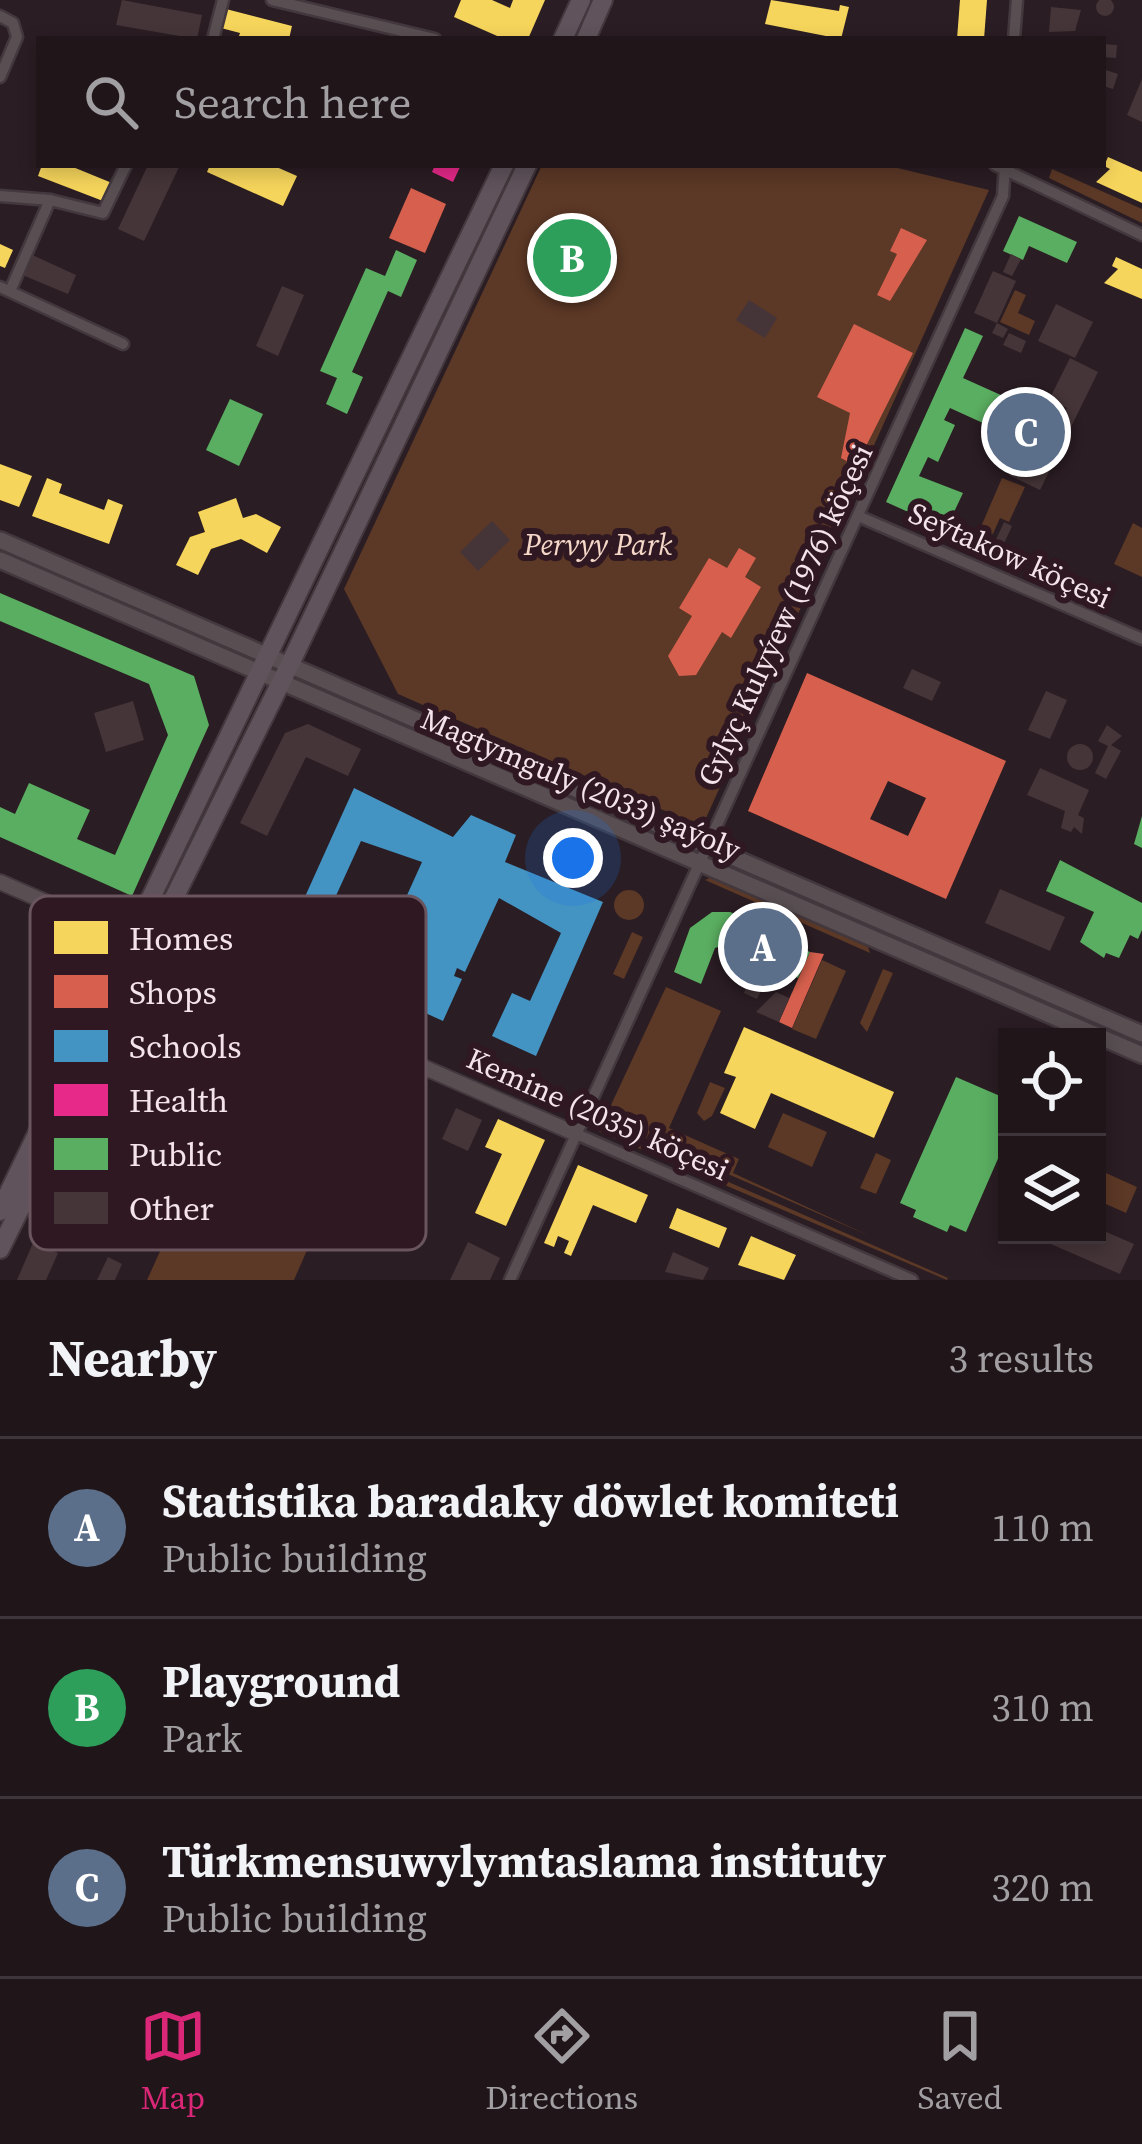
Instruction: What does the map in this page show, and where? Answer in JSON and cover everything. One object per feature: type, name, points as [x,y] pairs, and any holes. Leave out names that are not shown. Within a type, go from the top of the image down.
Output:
[{"type":"main road","points":[[563,36],[581,0]]},
{"type":"main road","points":[[587,36],[603,0]]},
{"type":"main road","points":[[158,896],[267,651],[503,168]]},
{"type":"main road","points":[[162,896],[291,662],[526,168]]},
{"type":"main road","name":"Magtymguly (2033) şaýoly","points":[[0,540],[267,651],[705,844],[1141,1046]]},
{"type":"main road","name":"Magtymguly (2033) şaýoly","points":[[0,560],[696,863],[1141,1046]]},
{"type":"main road","points":[[0,1211],[30,1152]]},
{"type":"main road","points":[[0,1249],[30,1182]]},
{"type":"street","points":[[214,36],[223,0]]},
{"type":"street","points":[[272,0],[422,36]]},
{"type":"street","points":[[1014,36],[1017,0]]},
{"type":"street","points":[[0,16],[13,22],[17,38],[0,76]]},
{"type":"street","points":[[0,196],[50,200],[103,213],[125,168]]},
{"type":"street","name":"Gylyç Kulyýew (1976) köçesi","points":[[510,1280],[696,863],[1004,196],[1002,168]]},
{"type":"street","points":[[1004,168],[1142,235]]},
{"type":"street","points":[[50,200],[5,289],[123,344]]},
{"type":"street","name":"Seýtakow köçesi","points":[[858,516],[1142,639]]},
{"type":"street","name":"Kemine (2035) köçesi","points":[[0,882],[32,896]]},
{"type":"street","name":"Kemine (2035) köçesi","points":[[426,1068],[912,1280]]},
{"type":"green space","name":"Pervyy Park","points":[[541,168],[897,168],[989,190],[702,827],[398,694],[344,589]]},
{"type":"green space","points":[[1052,169],[1142,209],[1142,223],[1049,178]]},
{"type":"green space","points":[[1015,290],[1026,295],[1018,313],[1035,321],[1029,335],[1000,322]]},
{"type":"green space","points":[[1002,478],[1025,487],[1009,522],[1000,518],[993,534],[980,529]]},
{"type":"green space","points":[[1133,523],[1142,528],[1142,577],[1114,564]]},
{"type":"green space","points":[[710,878],[868,947],[870,953],[705,880]]},
{"type":"green space","points":[[629,890],[644,905],[629,920],[614,905]]},
{"type":"green space","points":[[632,932],[643,937],[624,979],[613,974]]},
{"type":"green space","points":[[822,960],[846,971],[816,1039],[792,1029]]},
{"type":"green space","points":[[883,969],[893,973],[867,1032],[860,1023]]},
{"type":"green space","points":[[666,987],[721,1011],[669,1128],[739,1159],[733,1173],[872,1237],[604,1120]]},
{"type":"green space","points":[[710,1082],[725,1088],[712,1116],[704,1121],[697,1113]]},
{"type":"green space","points":[[783,1113],[827,1132],[812,1167],[768,1147]]},
{"type":"green space","points":[[601,1126],[948,1278],[598,1131]]},
{"type":"green space","points":[[876,1153],[891,1160],[876,1194],[860,1188]]},
{"type":"green space","points":[[1106,1173],[1137,1187],[1126,1213],[1106,1204]]},
{"type":"green space","points":[[161,1250],[307,1250],[294,1280],[147,1280]]},
{"type":"building: Homes","points":[[461,0],[492,0],[510,8],[513,0],[545,0],[529,36],[497,36],[454,17]]},
{"type":"building: Homes","points":[[771,0],[839,11],[840,5],[849,7],[842,36],[765,24]]},
{"type":"building: Homes","points":[[960,0],[987,0],[984,36],[957,36]]},
{"type":"building: Homes","points":[[226,9],[292,26],[290,36],[239,36],[221,28]]},
{"type":"building: Homes","points":[[1108,157],[1142,172],[1142,203],[1096,182],[1110,169]]},
{"type":"building: Homes","points":[[41,168],[75,168],[112,183],[103,201],[38,176]]},
{"type":"building: Homes","points":[[209,168],[279,168],[297,176],[283,206],[207,172]]},
{"type":"building: Homes","points":[[0,244],[13,250],[5,268],[0,266]]},
{"type":"building: Homes","points":[[1116,257],[1142,269],[1142,299],[1104,283],[1118,269],[1112,266]]},
{"type":"building: Homes","points":[[0,464],[32,476],[19,507],[0,500]]},
{"type":"building: Homes","points":[[47,478],[62,484],[59,493],[104,510],[108,499],[123,505],[109,544],[32,516]]},
{"type":"building: Homes","points":[[236,498],[243,518],[256,514],[281,527],[267,553],[241,539],[211,549],[198,575],[176,565],[190,537],[205,532],[198,512]]},
{"type":"building: Homes","points":[[744,1027],[894,1092],[874,1138],[771,1093],[755,1129],[720,1113],[736,1077],[724,1073]]},
{"type":"building: Homes","points":[[498,1119],[545,1140],[506,1226],[475,1213],[502,1154],[485,1147]]},
{"type":"building: Homes","points":[[578,1165],[648,1195],[636,1223],[593,1205],[571,1256],[564,1253],[569,1241],[558,1236],[554,1247],[544,1243]]},
{"type":"building: Homes","points":[[677,1208],[727,1228],[719,1248],[669,1228]]},
{"type":"building: Homes","points":[[751,1236],[796,1255],[784,1280],[738,1265]]},
{"type":"building: Shops","points":[[411,188],[446,204],[425,253],[389,238]]},
{"type":"building: Shops","points":[[901,228],[927,240],[890,301],[877,295],[897,254],[890,251]]},
{"type":"building: Shops","points":[[854,324],[913,353],[856,466],[841,458],[850,413],[817,397]]},
{"type":"building: Shops","points":[[739,548],[756,558],[745,577],[761,587],[731,638],[722,632],[696,675],[679,676],[668,656],[692,616],[679,608],[709,558],[727,568]]},
{"type":"building: Shops","points":[[807,673],[1006,761],[946,899],[748,811]],"holes":[[[888,781],[926,798],[908,836],[870,819]]]},
{"type":"building: Shops","points":[[810,952],[824,954],[792,1028],[779,1022]]},
{"type":"building: Schools","points":[[354,788],[453,837],[471,815],[516,835],[505,862],[603,902],[536,1056],[492,1036],[512,993],[530,1001],[561,933],[499,898],[465,972],[457,968],[454,976],[462,979],[443,1021],[426,1013],[426,896],[407,896],[422,862],[361,841],[336,896],[305,896]]},
{"type":"building: Health","points":[[434,168],[460,168],[453,182],[432,172]]},
{"type":"building: Public","points":[[1019,216],[1077,242],[1067,263],[1029,246],[1023,260],[1003,251]]},
{"type":"building: Public","points":[[396,250],[417,260],[401,297],[388,291],[352,372],[363,377],[347,414],[326,404],[337,378],[320,371],[366,268],[385,276]]},
{"type":"building: Public","points":[[965,328],[983,336],[963,378],[1034,410],[1040,397],[1059,406],[1038,453],[950,408],[944,420],[955,425],[938,462],[928,457],[919,476],[963,493],[946,529],[886,502]]},
{"type":"building: Public","points":[[230,399],[263,414],[239,466],[206,450]]},
{"type":"building: Public","points":[[0,593],[194,676],[209,725],[132,896],[0,837],[0,807],[15,814],[29,783],[90,810],[77,839],[115,855],[168,735],[149,684],[0,621]]},
{"type":"building: Public","points":[[1142,816],[1142,848],[1134,844]]},
{"type":"building: Public","points":[[1060,860],[1142,903],[1142,930],[1138,939],[1130,935],[1119,958],[1106,953],[1104,958],[1080,942],[1094,912],[1046,891]]},
{"type":"building: Public","points":[[712,912],[738,915],[736,920],[810,952],[798,978],[724,945],[715,948],[701,984],[674,972],[690,928]]},
{"type":"building: Public","points":[[956,1077],[998,1095],[998,1159],[966,1232],[950,1225],[947,1232],[913,1217],[916,1210],[900,1203]]},
{"type":"building: Other","points":[[122,0],[202,15],[198,36],[116,25]]},
{"type":"building: Other","points":[[1098,0],[1112,0],[1112,14],[1098,14]]},
{"type":"building: Other","points":[[1051,7],[1081,10],[1075,31],[1049,32]]},
{"type":"building: Other","points":[[1106,44],[1117,45],[1116,58],[1106,57]]},
{"type":"building: Other","points":[[1106,70],[1118,74],[1113,89],[1106,87]]},
{"type":"building: Other","points":[[1142,79],[1142,122],[1127,115]]},
{"type":"building: Other","points":[[147,168],[179,168],[144,241],[118,229]]},
{"type":"building: Other","points":[[28,253],[76,275],[68,294],[20,274]]},
{"type":"building: Other","points":[[1011,254],[1021,259],[1012,276],[1003,272]]},
{"type":"building: Other","points":[[993,271],[1016,281],[997,323],[974,313]]},
{"type":"building: Other","points":[[282,286],[304,295],[278,356],[256,346]]},
{"type":"building: Other","points":[[749,300],[777,318],[765,338],[736,320]]},
{"type":"building: Other","points":[[1056,304],[1093,322],[1075,358],[1038,341]]},
{"type":"building: Other","points":[[997,323],[1008,329],[1003,338],[992,333]]},
{"type":"building: Other","points":[[1009,333],[1026,341],[1021,353],[1003,345]]},
{"type":"building: Other","points":[[1070,358],[1098,372],[1040,490],[1009,475],[1015,461],[1036,470],[1067,408],[1049,400]]},
{"type":"building: Other","points":[[492,521],[510,540],[478,571],[460,552]]},
{"type":"building: Other","points":[[1004,522],[1012,526],[1002,548],[994,544]]},
{"type":"building: Other","points":[[912,669],[941,682],[932,701],[903,688]]},
{"type":"building: Other","points":[[1046,691],[1067,700],[1050,739],[1028,730]]},
{"type":"building: Other","points":[[133,701],[144,740],[106,752],[94,713]]},
{"type":"building: Other","points":[[308,724],[361,749],[348,776],[306,757],[267,836],[240,823],[285,733]]},
{"type":"building: Other","points":[[1107,725],[1122,736],[1111,745],[1121,751],[1106,779],[1095,773],[1108,746],[1098,741]]},
{"type":"building: Other","points":[[1080,744],[1093,757],[1080,770],[1067,757]]},
{"type":"building: Other","points":[[1040,768],[1089,790],[1078,815],[1084,818],[1082,834],[1074,827],[1071,832],[1061,828],[1065,811],[1027,795]]},
{"type":"building: Other","points":[[1000,889],[1065,917],[1050,951],[985,923]]},
{"type":"building: Other","points":[[749,981],[763,987],[757,999],[744,993]]},
{"type":"building: Other","points":[[776,992],[789,998],[779,1022],[756,1012]]},
{"type":"building: Other","points":[[456,1108],[482,1120],[468,1151],[442,1139]]},
{"type":"building: Other","points":[[1106,1232],[1134,1244],[1120,1274],[1051,1244],[1106,1244]]},
{"type":"building: Other","points":[[468,1242],[500,1258],[490,1280],[450,1280]]},
{"type":"building: Other","points":[[30,1250],[58,1253],[46,1280],[17,1280]]},
{"type":"building: Other","points":[[673,1252],[709,1268],[703,1280],[665,1272]]},
{"type":"building: Other","points":[[108,1257],[122,1264],[115,1280],[97,1280]]},
{"type":"place","name":"Playground","points":[[572,258]]},
{"type":"place","name":"Türkmensuwylymtaslama instituty","points":[[1026,432]]},
{"type":"place","name":"Statistika baradaky döwlet komiteti","points":[[763,947]]}]
